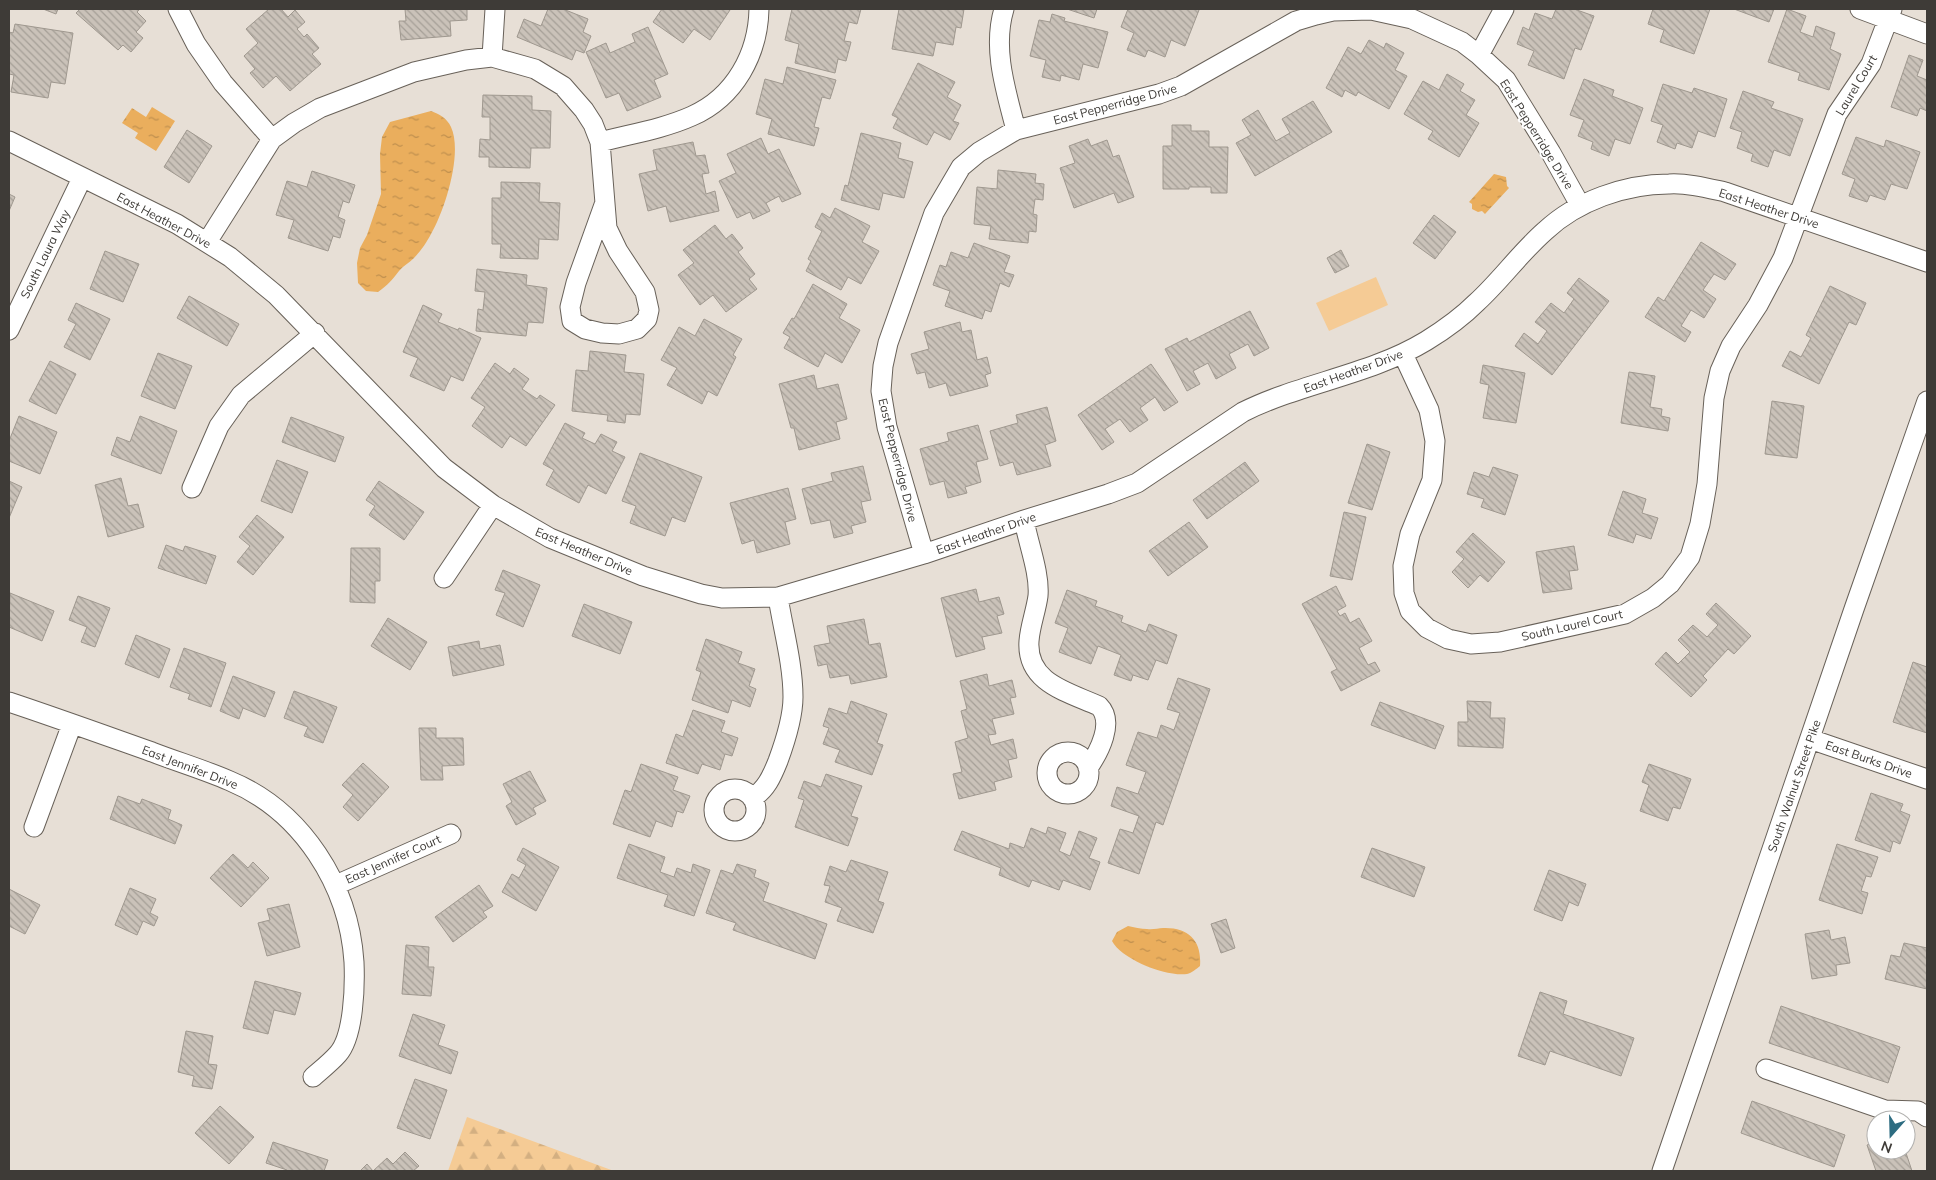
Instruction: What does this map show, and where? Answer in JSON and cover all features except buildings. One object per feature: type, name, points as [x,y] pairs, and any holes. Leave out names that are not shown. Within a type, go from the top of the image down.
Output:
[{"type":"street","points":[[178,9],[196,44],[223,83],[272,139]]},
{"type":"street","points":[[492,57],[495,9]]},
{"type":"street","points":[[600,142],[692,116],[719,98],[740,75],[749,58],[756,41],[759,9]]},
{"type":"street","points":[[1004,9],[1000,22],[999,50],[1002,76],[1016,130]]},
{"type":"street","points":[[1479,54],[1504,9]]},
{"type":"street","points":[[1860,9],[1890,14],[1927,34]]},
{"type":"street","name":"East Pepperridge Drive","points":[[924,554],[887,427],[881,391],[888,343],[934,213],[948,186],[961,167],[979,152],[1016,130],[1159,94],[1181,86],[1296,21],[1333,10],[1372,10],[1412,18],[1462,42],[1479,54],[1506,80],[1580,205]]},
{"type":"street","name":"Laurel Court","points":[[1798,217],[1837,114],[1871,64],[1890,14]]},
{"type":"street","points":[[207,242],[272,139],[294,123],[320,108],[414,72],[466,60],[492,57],[535,69],[563,86],[584,110],[593,124],[600,142],[607,228],[618,251],[645,292],[649,310],[647,319],[637,329],[619,334],[602,333],[585,328],[572,321],[570,307],[576,283],[604,205]]},
{"type":"street","name":"East Heather Drive","points":[[9,141],[177,224],[207,242],[254,275],[315,333],[424,449],[444,468],[493,505],[550,538],[599,559],[681,589],[722,598],[778,597],[924,554],[1137,483],[1243,412],[1260,404],[1403,354],[1447,327],[1476,303],[1545,230],[1580,205],[1633,187],[1670,184],[1725,192],[1927,262]]},
{"type":"street","name":"South Laura Way","points":[[9,330],[82,178]]},
{"type":"street","name":"South Laurel Court","points":[[1403,354],[1429,410],[1435,441],[1432,480],[1410,534],[1403,566],[1404,593],[1410,611],[1427,628],[1448,639],[1471,644],[1508,640],[1625,614],[1653,598],[1670,584],[1690,556],[1700,524],[1706,484],[1714,398],[1720,371],[1731,346],[1758,305],[1779,266],[1798,217]]},
{"type":"street","points":[[192,488],[219,426],[241,395],[315,333]]},
{"type":"street","name":"South Walnut Street Pike","points":[[1662,1171],[1927,402]]},
{"type":"street","points":[[444,578],[493,505]]},
{"type":"street","points":[[1024,520],[1038,585],[1038,596],[1029,639],[1029,653],[1033,667],[1045,680],[1099,706],[1105,711],[1106,730],[1094,760],[1088,768]]},
{"type":"street","points":[[752,798],[760,793],[774,770],[787,731],[793,699],[778,597]]},
{"type":"street","name":"East Jennifer Drive","points":[[9,702],[231,781],[269,803],[298,830],[323,862],[336,885],[346,911],[352,940],[355,979],[350,1020],[339,1053],[313,1077]]},
{"type":"street","points":[[34,827],[72,724]]},
{"type":"street","name":"East Burks Drive","points":[[1810,739],[1927,779]]},
{"type":"street","name":"East Jennifer Court","points":[[336,885],[451,834]]},
{"type":"street","points":[[1766,1069],[1884,1110],[1918,1110],[1927,1116]]},
{"type":"green space","points":[[1376,277],[1388,305],[1329,331],[1316,303]]},
{"type":"green space","points":[[467,1117],[614,1171],[448,1171]]},
{"type":"water","points":[[152,107],[175,121],[156,151],[135,138],[138,133],[122,123],[132,108],[146,117]]},
{"type":"water","points":[[431,111],[447,121],[454,138],[454,166],[442,211],[428,240],[414,258],[378,292],[366,291],[358,283],[357,263],[360,248],[367,235],[381,194],[380,154],[382,137],[390,122]]},
{"type":"water","points":[[1494,174],[1506,177],[1509,188],[1485,214],[1482,211],[1478,212],[1472,209],[1472,204],[1469,202]]},
{"type":"water","points":[[1128,926],[1149,929],[1172,928],[1187,933],[1192,937],[1199,949],[1200,966],[1187,974],[1178,974],[1156,970],[1134,960],[1117,948],[1112,941],[1117,932]]}]
